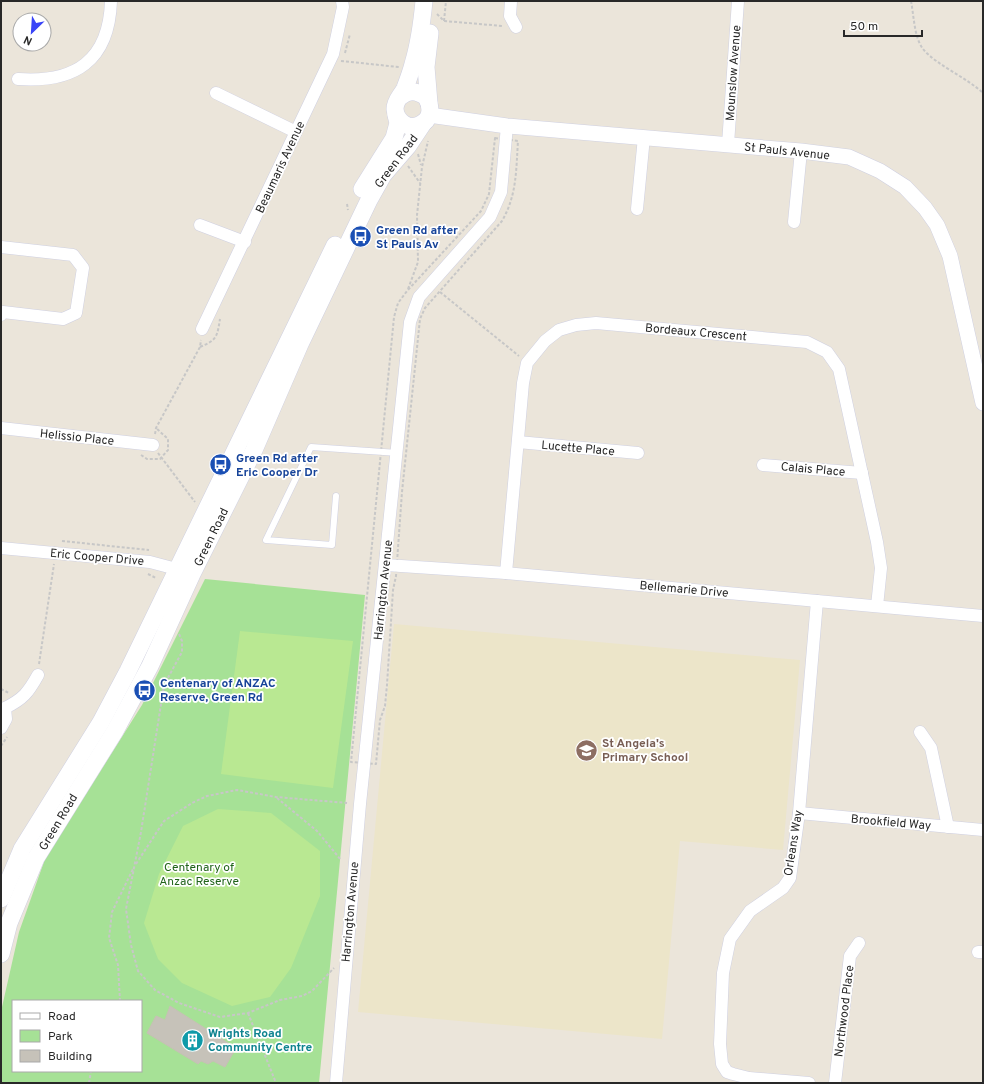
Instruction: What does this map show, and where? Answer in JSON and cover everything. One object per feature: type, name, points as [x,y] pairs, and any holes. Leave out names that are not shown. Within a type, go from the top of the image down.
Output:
[{"type":"main road","points":[[428,119],[418,125],[406,125],[400,121],[396,115],[395,108],[405,89],[419,41],[437,7]]},
{"type":"main road","points":[[428,119],[426,67],[437,7]]},
{"type":"main road","points":[[400,97],[413,91],[426,97],[428,119]]},
{"type":"main road","name":"Green Road","points":[[1,954],[15,908],[36,858],[114,731],[150,666],[185,571],[359,195],[394,138],[398,123],[396,115]]},
{"type":"main road","name":"Green Road","points":[[1,899],[22,849],[101,722],[254,450],[300,344],[369,200],[383,175],[408,146],[428,119]]},
{"type":"street","points":[[18,79],[37,81],[62,76],[75,71],[92,58],[106,35],[111,1]]},
{"type":"street","name":"Beaumaris Avenue","points":[[202,328],[245,242],[330,60],[343,7],[342,1]]},
{"type":"street","points":[[511,1],[510,16],[516,27]]},
{"type":"street","name":"Mounslow Avenue","points":[[728,144],[738,1]]},
{"type":"street","points":[[216,93],[296,132]]},
{"type":"street","name":"St Pauls Avenue","points":[[428,119],[801,151],[849,158],[880,171],[905,187],[925,208],[937,225],[950,256],[983,403]]},
{"type":"street","name":"Harrington Avenue","points":[[336,1083],[360,804],[398,453],[410,322],[420,297],[490,216],[501,192],[507,126]]},
{"type":"street","points":[[637,209],[644,137]]},
{"type":"street","points":[[794,222],[801,151]]},
{"type":"street","points":[[200,225],[245,242]]},
{"type":"street","points":[[1,247],[73,255],[83,268],[76,313],[63,319],[2,312],[1,316]]},
{"type":"street","name":"Bordeaux Crescent","points":[[506,573],[523,383],[527,363],[545,341],[559,330],[576,325],[596,323],[807,342],[827,352],[839,369],[881,568],[877,606]]},
{"type":"street","name":"Helissio Place","points":[[1,428],[153,445]]},
{"type":"street","name":"Lucette Place","points":[[518,442],[638,453]]},
{"type":"street","name":"Calais Place","points":[[763,465],[862,473]]},
{"type":"street","name":"Eric Cooper Drive","points":[[1,548],[150,562],[185,571]]},
{"type":"street","name":"Bellemarie Drive","points":[[386,565],[506,573],[983,616]]},
{"type":"street","name":"Orleans Way","points":[[809,1083],[749,1078],[727,1072],[722,1064],[720,1044],[723,973],[730,939],[750,911],[783,888],[790,878],[799,813],[817,601]]},
{"type":"street","points":[[1,728],[6,719],[3,705],[17,702],[28,692],[38,675]]},
{"type":"street","points":[[920,732],[931,748],[948,827]]},
{"type":"street","name":"Brookfield Way","points":[[799,813],[983,830]]},
{"type":"street","name":"Northwood Place","points":[[835,1083],[850,956],[859,943]]},
{"type":"lane","points":[[336,496],[332,545],[266,540],[311,447],[398,453]]},
{"type":"path","points":[[911,1],[918,38],[923,49],[936,60],[974,84],[983,93]]},
{"type":"path","points":[[437,7],[516,27]]},
{"type":"path","points":[[330,60],[404,68]]},
{"type":"path","points":[[407,290],[418,262],[417,215],[428,119]]},
{"type":"path","points":[[398,554],[418,330],[425,308],[502,221],[510,206],[514,188],[518,141]]},
{"type":"path","points":[[417,150],[422,167]]},
{"type":"path","points":[[404,163],[410,168],[420,183]]},
{"type":"path","points":[[440,292],[527,363]]},
{"type":"path","points":[[197,505],[160,459],[153,445],[156,428],[200,347],[202,328]]},
{"type":"path","points":[[38,675],[54,564]]},
{"type":"path","points":[[376,764],[380,720],[386,692],[396,576]]},
{"type":"path","points":[[179,633],[182,641],[182,652],[164,686],[126,909],[131,945],[138,971],[155,990],[179,1003],[220,1017],[248,1013],[280,1000],[302,996],[312,991],[334,968]]},
{"type":"path","points":[[120,1000],[118,965],[109,938],[112,912],[134,865],[164,821],[192,802],[207,796],[237,790],[276,797],[347,803]]},
{"type":"path","points":[[276,797],[317,831],[341,860]]},
{"type":"path","points":[[248,1013],[276,1083]]},
{"type":"path","points":[[89,1083],[91,1072]]},
{"type":"shaded area","name":"St Angela's Primary School","points":[[394,624],[800,660],[783,850],[680,841],[662,1039],[358,1012]]},
{"type":"green space","name":"Centenary of Anzac Reserve","points":[[205,579],[365,595],[319,1083],[1,1083],[2,1007],[19,932],[45,859],[142,705]]},
{"type":"green space","points":[[240,631],[353,641],[333,788],[221,774]]},
{"type":"green space","points":[[218,809],[271,813],[320,851],[320,896],[291,968],[270,997],[232,1006],[182,983],[158,959],[144,923],[159,874],[183,826]]},
{"type":"building","name":"Wrights Road Community Centre","points":[[170,1006],[236,1048],[225,1067],[213,1061],[208,1064],[201,1061],[198,1064],[147,1033],[156,1016],[165,1020]]},
{"type":"place","name":"Green Rd after St Pauls Av","points":[[360,237]]},
{"type":"place","name":"Green Rd after Eric Cooper Dr","points":[[221,465]]},
{"type":"place","name":"Centenary of ANZAC Reserve, Green Rd","points":[[145,690]]},
{"type":"place","name":"St Angela's Primary School","points":[[587,750]]},
{"type":"place","name":"Wrights Road Community Centre","points":[[192,1040]]}]
